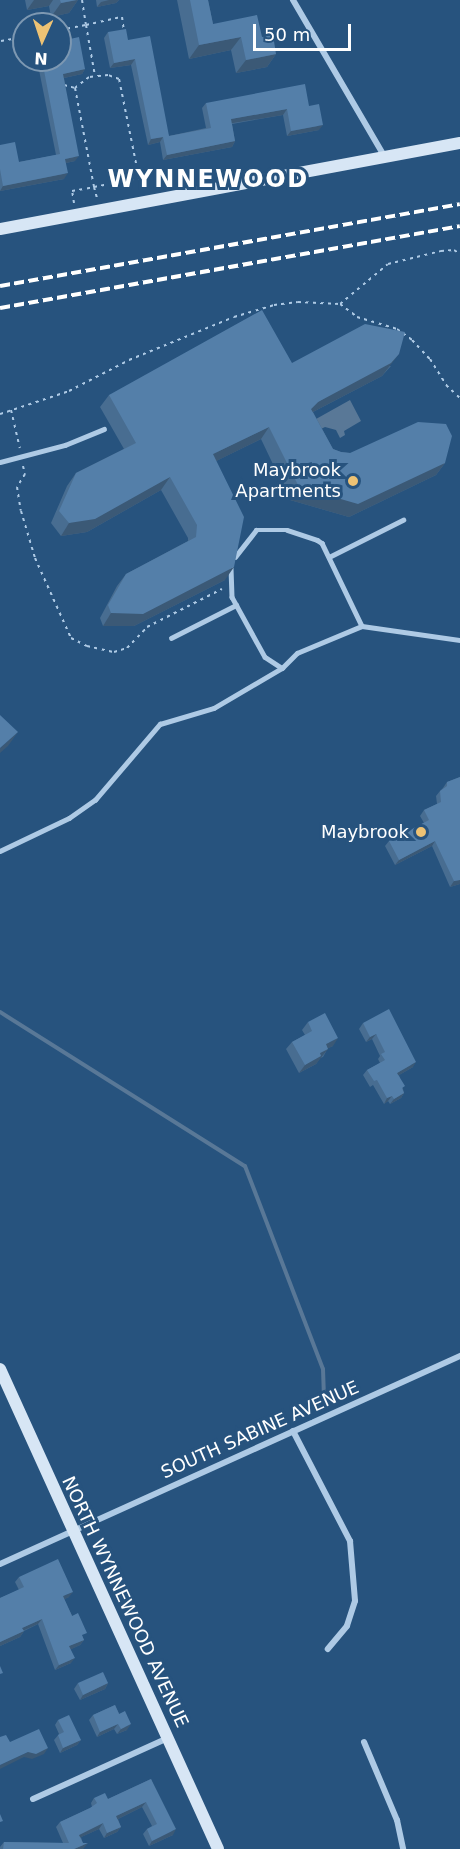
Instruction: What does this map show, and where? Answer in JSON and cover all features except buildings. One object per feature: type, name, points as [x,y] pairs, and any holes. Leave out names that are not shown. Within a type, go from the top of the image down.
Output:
[{"type":"street","points":[[293,0],[384,156]]},
{"type":"street","points":[[0,229],[460,143]]},
{"type":"street","name":"SOUTH SABINE AVENUE","points":[[0,1564],[460,1356]]},
{"type":"street","name":"NORTH WYNNEWOOD AVENUE","points":[[0,1369],[218,1849]]},
{"type":"street","points":[[293,1431],[350,1541],[355,1601],[347,1626],[328,1649]]},
{"type":"street","points":[[33,1799],[168,1737]]},
{"type":"street","points":[[364,1742],[397,1820],[403,1849]]},
{"type":"lane","points":[[0,462],[65,445],[104,429]]},
{"type":"lane","points":[[329,557],[403,520]]},
{"type":"lane","points":[[282,668],[265,657],[236,605],[231,585],[230,572],[236,554],[256,530],[287,530],[322,543],[362,626]]},
{"type":"lane","points":[[171,638],[236,605]]},
{"type":"lane","points":[[0,851],[69,818],[95,800],[160,724],[214,708],[282,668],[297,653],[362,626],[460,640]]},
{"type":"path","points":[[82,0],[95,76]]},
{"type":"path","points":[[72,28],[122,17],[125,34]]},
{"type":"path","points":[[61,82],[68,88],[75,88],[89,77],[108,75],[119,79],[139,178],[72,191],[76,214]]},
{"type":"path","points":[[75,88],[94,187]]},
{"type":"path","points":[[339,304],[388,264],[441,251],[454,250],[460,254]]},
{"type":"path","points":[[0,414],[92,382],[129,360],[245,314],[298,302],[339,304],[368,322],[397,329],[412,340],[430,359],[446,385],[460,398]]},
{"type":"path","points":[[11,410],[25,474],[17,487],[21,512],[35,558],[71,638],[87,646],[114,652],[127,648],[147,627],[231,585]]},
{"type":"water","points":[[350,400],[361,421],[344,431],[345,435],[340,438],[336,430],[325,427],[317,431],[316,419]]},
{"type":"waterway","points":[[0,1012],[245,1166],[323,1369],[324,1407]]},
{"type":"railway","points":[[0,286],[460,204]]},
{"type":"railway","points":[[0,308],[460,226]]},
{"type":"place","name":"Maybrook Apartments","points":[[353,481]]},
{"type":"place","name":"Maybrook","points":[[421,832]]},
{"type":"district","name":"WYNNEWOOD","points":[[208,180]]}]
